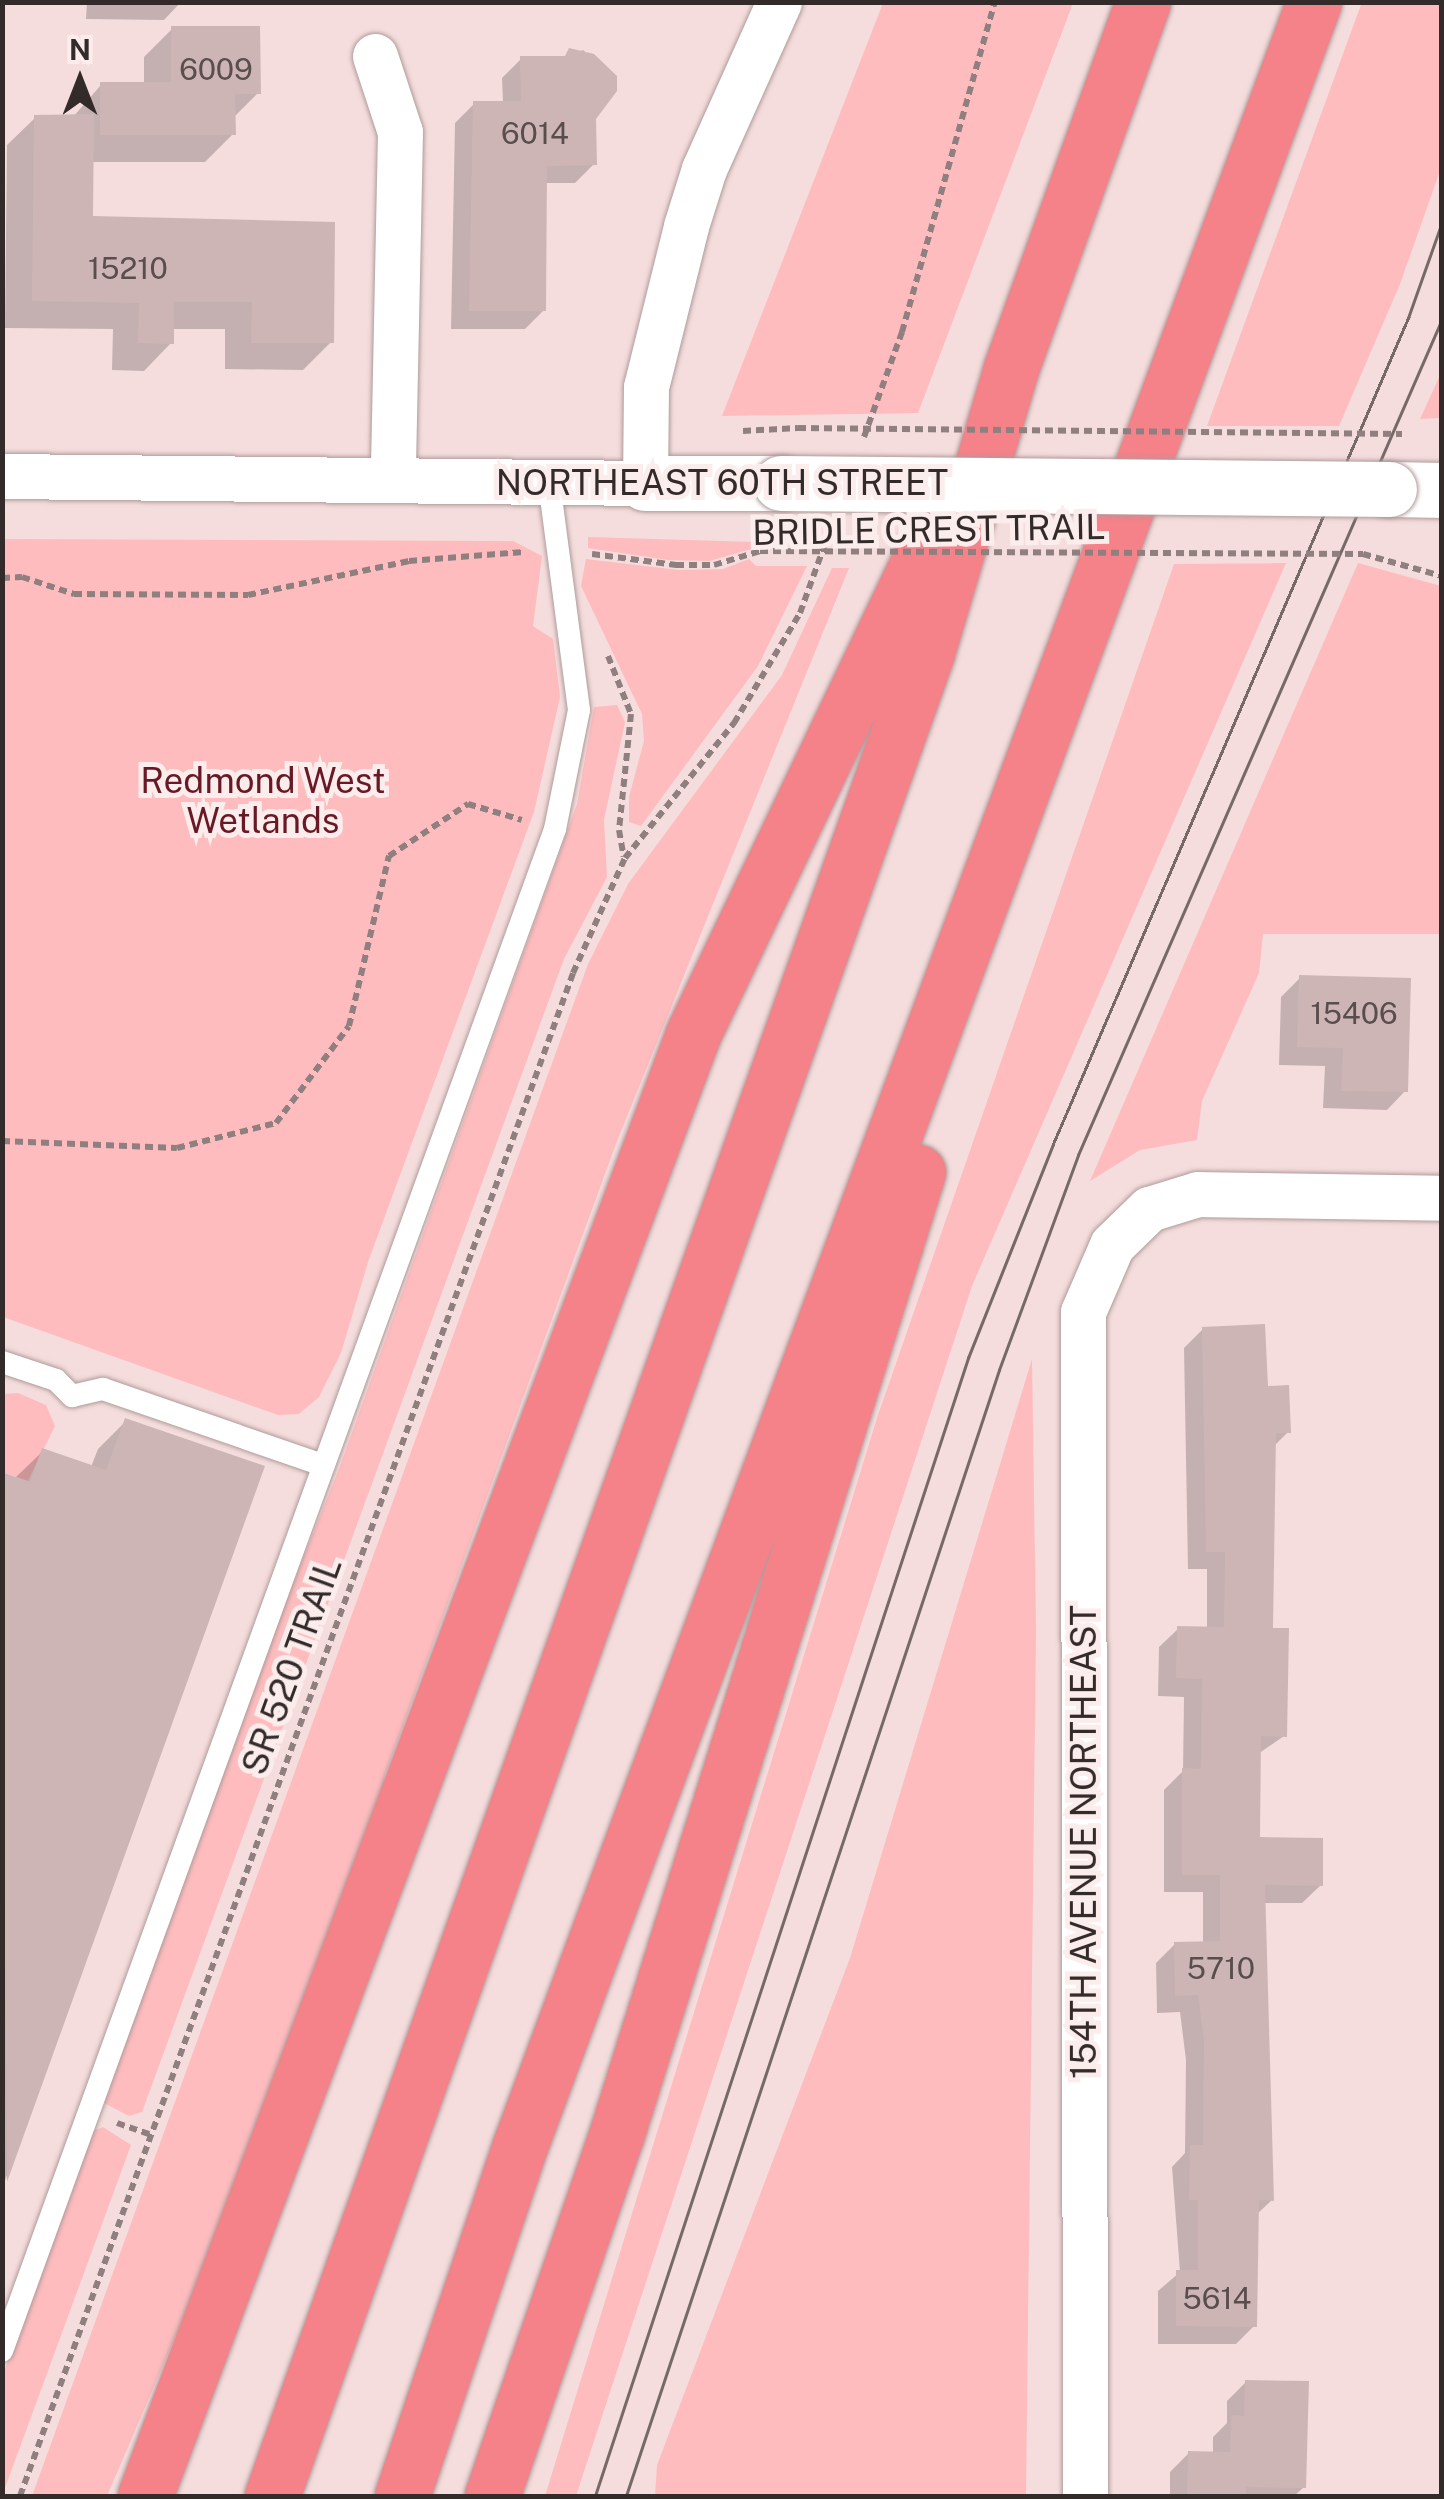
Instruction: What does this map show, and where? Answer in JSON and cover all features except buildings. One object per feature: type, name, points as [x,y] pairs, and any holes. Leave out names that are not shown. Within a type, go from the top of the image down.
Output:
[{"type":"highway","points":[[272,2496],[927,652],[1010,372],[1143,2]]},
{"type":"highway","points":[[402,2496],[521,2143],[1314,2]]},
{"type":"highway","points":[[145,2496],[693,1034],[1010,372]]},
{"type":"highway","points":[[492,2496],[616,2133],[1102,582]]},
{"type":"street","points":[[646,483],[646,387],[686,226],[704,168],[779,2]]},
{"type":"street","points":[[375,56],[400,132],[393,480]]},
{"type":"street","name":"NORTHEAST 60TH STREET","points":[[2,476],[1415,489]]},
{"type":"street","name":"154TH AVENUE NORTHEAST","points":[[1085,2496],[1083,1312],[1112,1245],[1149,1208],[1198,1194],[1442,1198]]},
{"type":"lane","points":[[2,2351],[555,829],[579,710],[549,482]]},
{"type":"lane","points":[[2,1362],[56,1380],[72,1396],[103,1389],[322,1465]]},
{"type":"path","points":[[798,428],[1402,434]]},
{"type":"path","name":"BRIDLE CREST TRAIL","points":[[2,578],[22,577],[74,594],[248,595],[476,551],[714,565],[760,550],[1362,554],[1442,576]]},
{"type":"path","points":[[2,1141],[176,1148],[276,1123],[350,1026],[389,856],[468,804],[555,829]]},
{"type":"path","name":"SR 520 TRAIL","points":[[20,2496],[509,1140],[624,858]]},
{"type":"green space","points":[[1362,2],[1441,3],[1441,168],[1400,284],[1339,426],[1207,426]]},
{"type":"green space","points":[[883,3],[1073,3],[918,413],[722,416]]},
{"type":"green space","points":[[1441,373],[1441,418],[1420,419]]},
{"type":"green space","points":[[588,537],[755,542],[755,548],[709,561],[668,560],[588,548]]},
{"type":"green space","name":"Redmond West Wetlands","points":[[3,539],[513,541],[542,556],[533,626],[553,639],[560,697],[534,812],[368,1262],[341,1353],[319,1397],[299,1414],[278,1415],[3,1317]]},
{"type":"green space","points":[[586,559],[679,570],[723,569],[749,559],[756,566],[807,566],[758,666],[641,826],[629,822],[629,797],[644,741],[642,714],[581,586]]},
{"type":"green space","points":[[1286,563],[972,1286],[576,2496],[545,2496],[878,1415],[1174,564]]},
{"type":"green space","points":[[1358,563],[1441,586],[1441,934],[1263,934],[1259,973],[1202,1101],[1197,1140],[1140,1150],[1090,1181]]},
{"type":"green space","points":[[832,568],[849,568],[617,1141],[385,1775],[382,1800],[266,2125],[107,2496],[32,2496],[588,964],[628,884],[782,675]]},
{"type":"green space","points":[[617,705],[625,722],[604,820],[607,877],[564,959],[142,2112],[129,2116],[102,2102],[243,1707],[339,1469],[577,804],[594,707]]},
{"type":"green space","points":[[1032,1359],[1036,1630],[1026,2496],[655,2496],[657,2465],[850,1958]]},
{"type":"green space","points":[[18,1393],[46,1405],[55,1426],[28,1481],[3,1472],[3,1394]]},
{"type":"green space","points":[[103,2127],[131,2145],[2,2496],[2,2377],[93,2131]]},
{"type":"tram line","points":[[595,2496],[968,1358],[1053,1144],[1408,318],[1442,222]]},
{"type":"tram line","points":[[626,2496],[999,1370],[1078,1155],[1442,319]]}]
